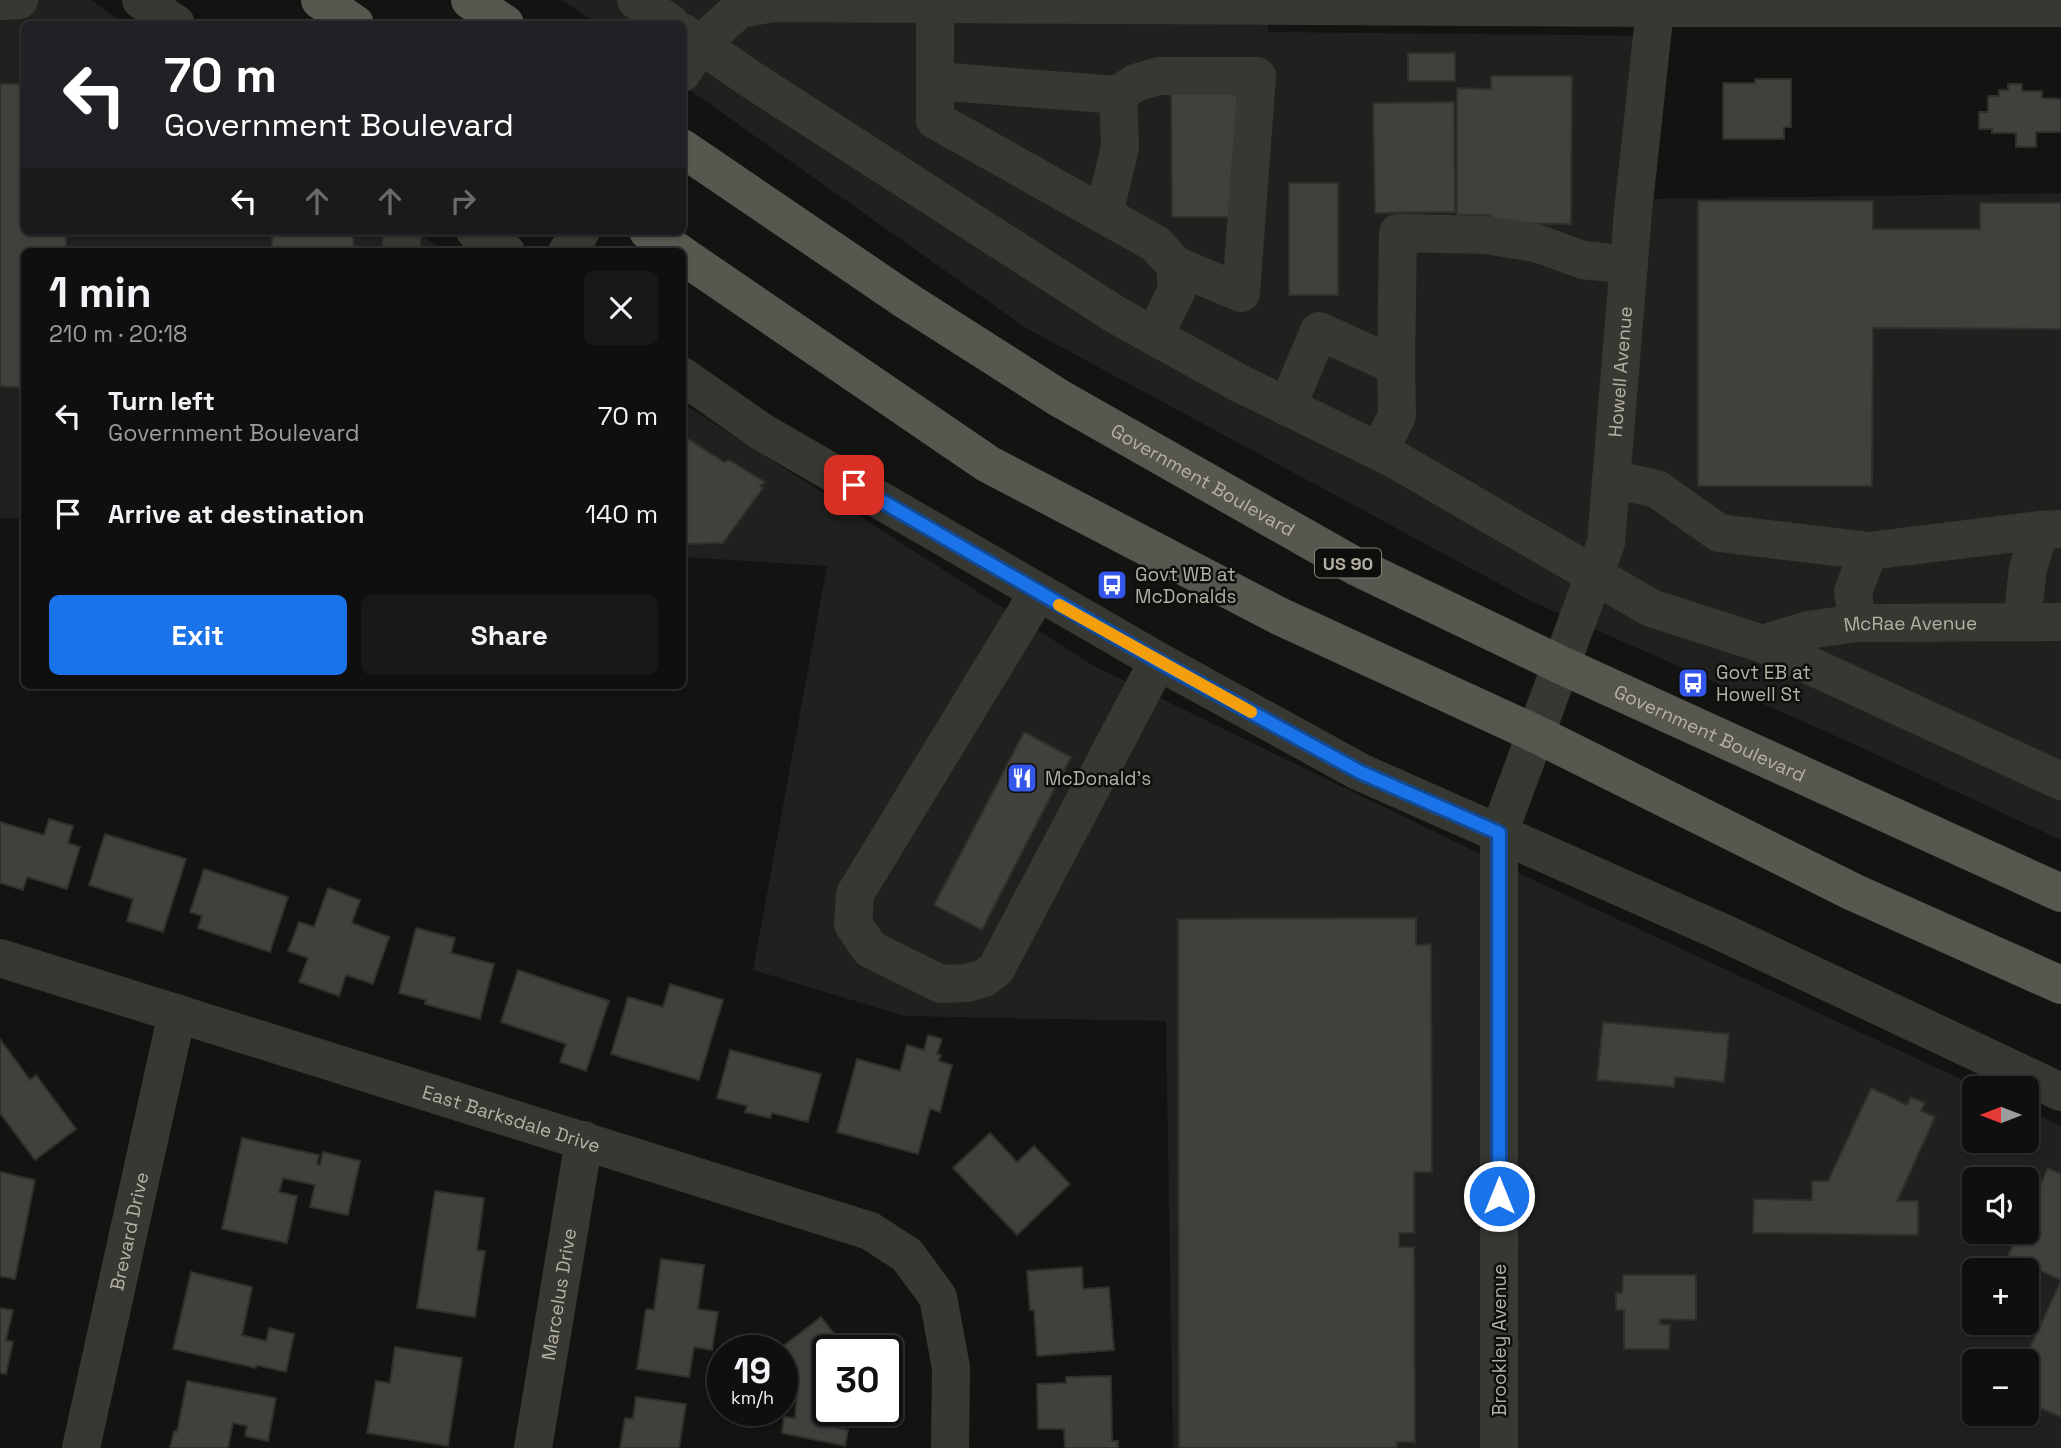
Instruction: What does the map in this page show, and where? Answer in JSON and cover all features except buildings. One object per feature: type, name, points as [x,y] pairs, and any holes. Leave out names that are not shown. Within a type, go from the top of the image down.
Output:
[{"type":"main road","points":[[320,0],[351,21]]},
{"type":"main road","points":[[470,0],[501,21]]},
{"type":"main road","name":"Government Boulevard","points":[[686,151],[907,301],[1059,398],[1355,566],[1562,665],[2061,893]]},
{"type":"main road","points":[[654,235],[673,248]]},
{"type":"main road","points":[[686,257],[988,464],[1279,616],[1536,734],[1853,892],[2061,985]]},
{"type":"street","points":[[0,1],[19,0]]},
{"type":"street","points":[[141,0],[172,21]]},
{"type":"street","points":[[636,0],[659,21]]},
{"type":"street","points":[[686,42],[738,10],[772,3],[1655,4],[2061,8]]},
{"type":"street","name":"Howell Avenue","points":[[1536,734],[1606,543],[1629,265],[1655,4]]},
{"type":"street","points":[[935,5],[935,82],[935,120],[1156,244],[1175,265],[1241,293],[1257,76],[1158,76],[1135,83],[1118,95],[935,82]]},
{"type":"street","points":[[686,44],[755,82],[1116,316],[1240,383],[1378,452],[1651,608],[1763,644],[2061,781]]},
{"type":"street","points":[[1104,215],[1120,146],[1118,95]]},
{"type":"street","points":[[1378,452],[1397,416],[1398,233],[1486,235],[1536,243],[1583,260],[1629,265]]},
{"type":"street","points":[[481,235],[500,248]]},
{"type":"street","points":[[1154,336],[1177,290],[1175,265]]},
{"type":"street","points":[[1287,407],[1319,331],[1396,366]]},
{"type":"street","points":[[686,379],[762,432],[1038,593],[1360,772],[1726,934],[2061,1092]]},
{"type":"street","points":[[1611,479],[1657,489],[1719,533],[1869,551],[2051,530]]},
{"type":"street","points":[[2022,622],[2028,568],[2051,530]]},
{"type":"street","points":[[1857,623],[1853,591],[1869,551]]},
{"type":"street","points":[[1038,593],[855,894],[853,924],[870,948],[942,984],[967,983],[984,978],[996,969],[1158,661]]},
{"type":"street","name":"McRae Avenue","points":[[1763,644],[1808,630],[1857,623],[2061,622]]},
{"type":"street","name":"Brookley Avenue","points":[[1499,1448],[1499,833],[1536,734]]},
{"type":"street","name":"East Barksdale Drive","points":[[0,958],[870,1231],[907,1255],[938,1297],[951,1368],[950,1448]]},
{"type":"street","name":"Brevard Drive","points":[[81,1448],[177,1013]]},
{"type":"street","name":"Marcelus Drive","points":[[533,1448],[584,1140]]},
{"type":"shaded area","points":[[0,0],[91,0],[120,21],[21,21],[21,235],[420,235],[441,248],[21,248],[21,519],[0,518]]},
{"type":"shaded area","points":[[562,0],[1268,0],[1268,32],[1670,36],[1650,199],[2061,193],[2061,840],[1847,741],[1531,601],[1026,328],[686,87],[686,21],[593,21]]},
{"type":"shaded area","points":[[686,406],[1094,666],[1542,884],[1962,1080],[1962,1153],[2039,1153],[2039,1116],[2061,1126],[2061,1448],[1173,1448],[1166,1021],[904,1016],[753,970],[827,566],[686,557]]},
{"type":"slow traffic","points":[[1059,605],[1251,712]]},
{"type":"place","name":"Govt WB at McDonalds","points":[[1112,585]]},
{"type":"place","name":"Govt EB at Howell St","points":[[1693,683]]},
{"type":"place","name":"McDonald's","points":[[1022,778]]},
{"type":"route","points":[[854,485],[1038,593],[1360,772],[1499,833],[1499,1196]]}]
